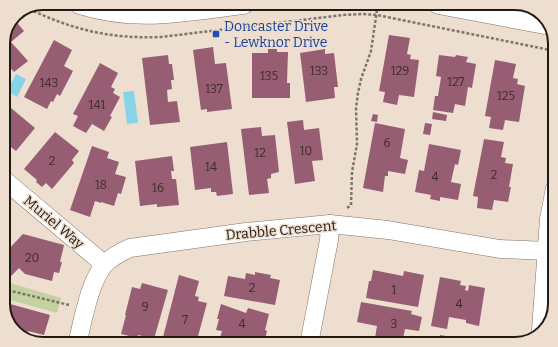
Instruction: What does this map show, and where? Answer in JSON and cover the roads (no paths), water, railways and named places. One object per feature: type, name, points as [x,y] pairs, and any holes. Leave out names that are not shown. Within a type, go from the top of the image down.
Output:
[{"type":"street","points":[[110,10],[151,14],[184,10]]},
{"type":"street","points":[[476,10],[540,22]]},
{"type":"street","name":"Muriel Way","points":[[10,185],[104,264]]},
{"type":"street","points":[[310,337],[329,240],[330,224]]},
{"type":"street","name":"Drabble Crescent","points":[[79,337],[96,277],[104,264],[130,248],[246,232],[330,224],[388,230],[500,249],[546,252]]},
{"type":"street","points":[[541,323],[548,230]]},
{"type":"water","points":[[16,74],[26,79],[17,97],[10,93],[10,85]]},
{"type":"water","points":[[134,91],[138,123],[127,124],[123,92]]},
{"type":"place","name":"Doncaster Drive - Lewknor Drive","points":[[216,34]]}]
